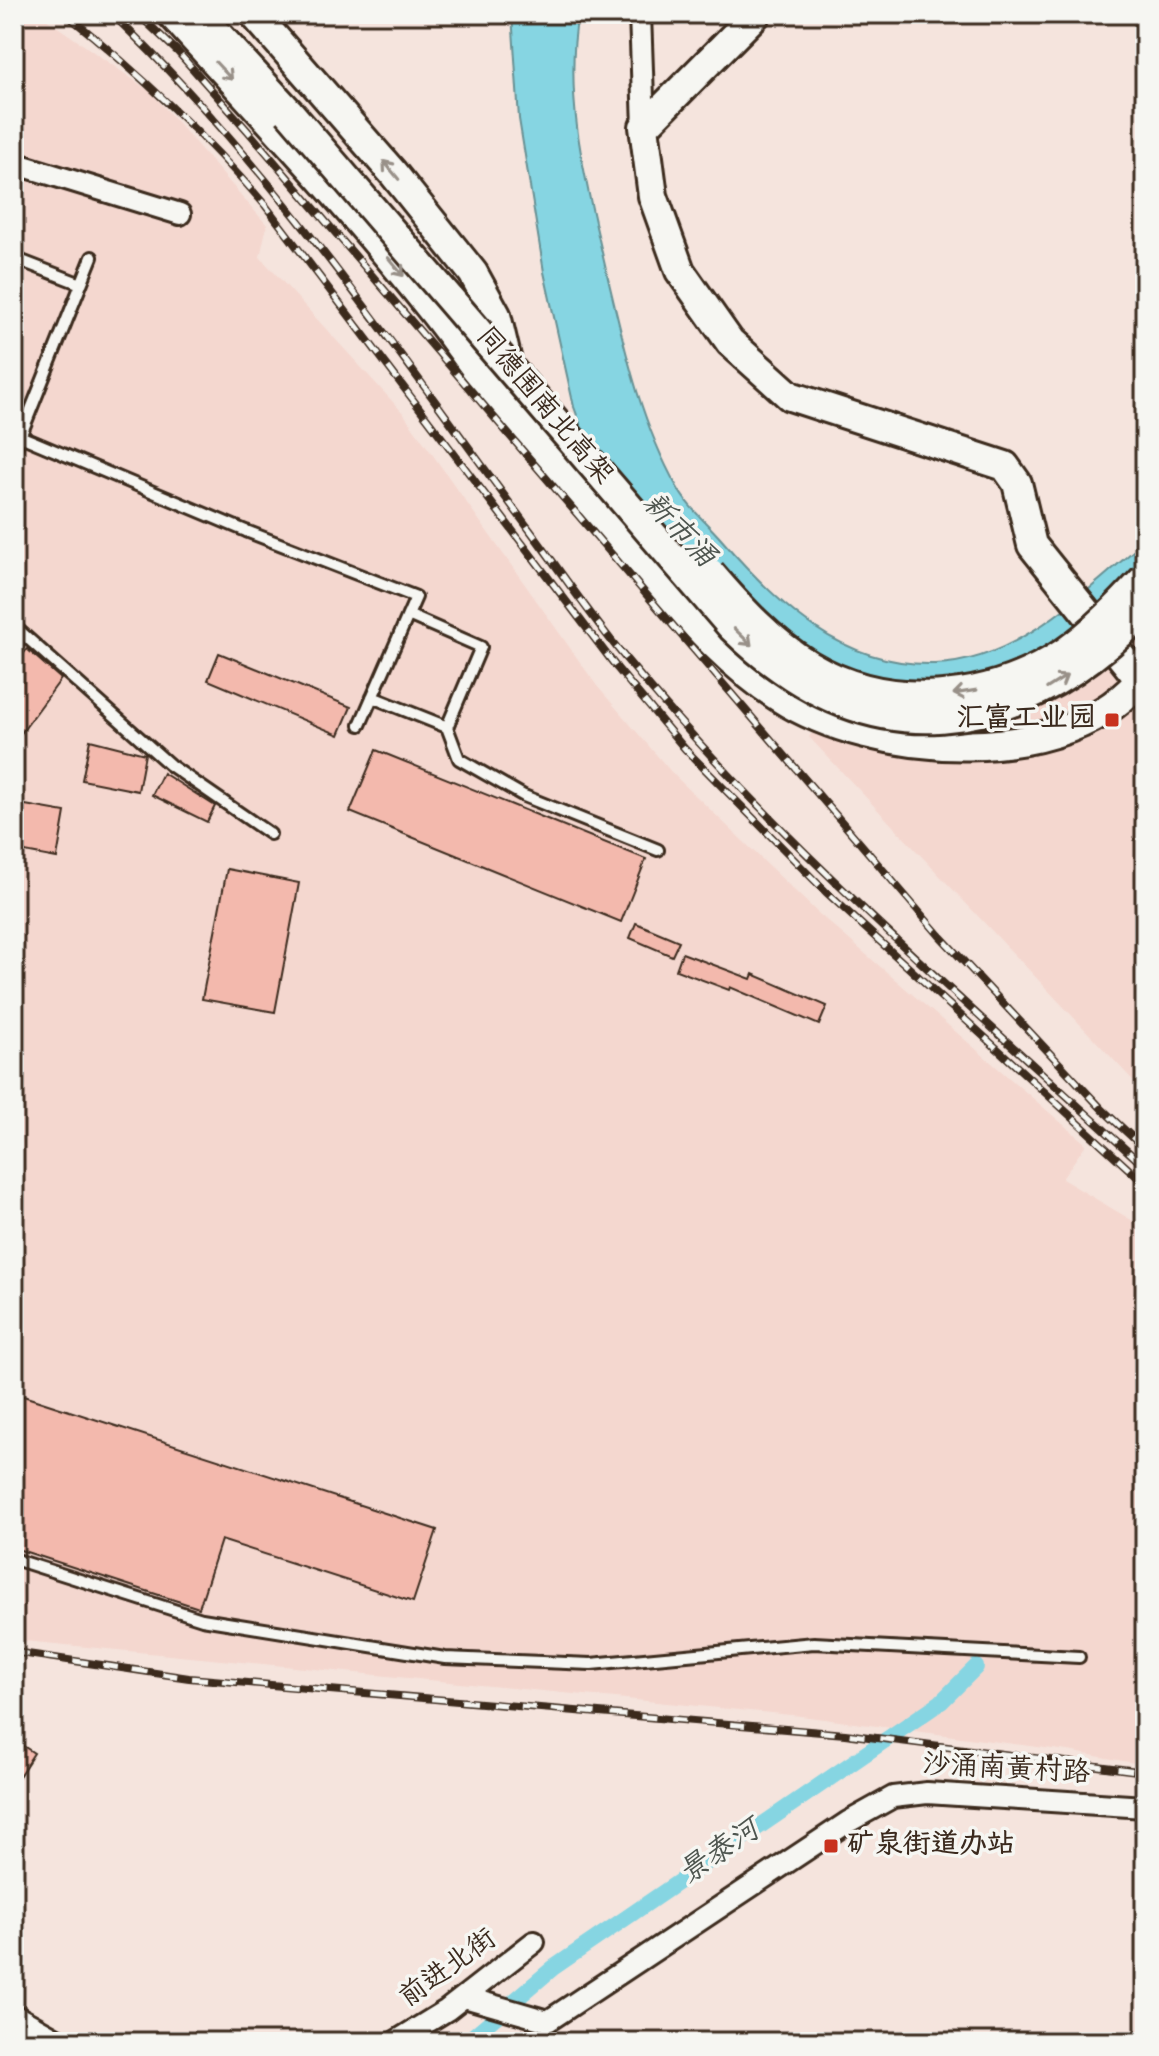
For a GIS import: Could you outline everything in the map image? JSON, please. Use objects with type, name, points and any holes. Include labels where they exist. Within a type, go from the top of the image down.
[{"type":"street","points":[[172,14],[429,306],[503,405],[716,645],[749,675],[801,710],[842,727],[898,739],[946,744],[1027,740],[1095,717],[1141,679],[1032,545],[1017,483],[1005,466],[790,396],[730,342],[680,271],[653,196],[644,127],[640,14]]},
{"type":"street","name":"同德围南北高架","points":[[199,14],[295,105],[725,590],[778,643],[820,671],[855,686],[893,694],[948,695],[980,690],[1029,672],[1065,652],[1145,578]]},
{"type":"street","name":"同德围南北高架","points":[[225,14],[295,105],[723,617],[754,649],[808,688],[849,706],[895,716],[941,717],[982,712],[1021,700],[1054,684],[1102,649],[1145,610]]},
{"type":"street","points":[[254,14],[393,173],[483,288],[502,336],[519,403],[566,476]]},
{"type":"street","points":[[644,127],[756,14]]},
{"type":"street","points":[[14,163],[180,214]]},
{"type":"street","points":[[429,306],[444,313],[468,315],[483,303],[483,288]]},
{"type":"street","name":"沙涌南黄村路","points":[[464,1997],[548,2021],[848,1822],[893,1797],[927,1793],[1145,1807]]},
{"type":"street","name":"前进北街","points":[[395,2042],[464,1997],[534,1942]]},
{"type":"street","points":[[14,2015],[62,2042]]},
{"type":"lane","points":[[14,452],[92,257]]},
{"type":"lane","points":[[14,258],[81,284]]},
{"type":"lane","points":[[20,436],[246,531],[416,597],[360,725]]},
{"type":"lane","points":[[408,615],[481,647],[447,727],[459,759],[524,796],[658,850]]},
{"type":"lane","points":[[14,626],[170,765],[270,834]]},
{"type":"lane","points":[[372,697],[447,727]]},
{"type":"lane","points":[[14,1559],[202,1619],[445,1658],[591,1664],[814,1643],[1079,1657]]},
{"type":"shaded area","points":[[14,14],[39,14],[151,92],[267,225],[260,257],[403,413],[597,686],[673,774],[818,913],[1086,1144],[1062,1179],[1145,1228],[1145,1765],[1068,1751],[801,1716],[14,1640]]},
{"type":"shaded area","name":"汇富工业园","points":[[1145,630],[1145,1093],[809,737],[832,708],[1077,683]]},
{"type":"water","name":"新市涌","points":[[512,14],[578,14],[573,79],[579,143],[626,354],[643,408],[652,435],[681,494],[765,586],[814,627],[841,643],[870,655],[901,662],[935,664],[965,660],[995,651],[1022,637],[1075,601],[1145,541],[1145,630],[1077,683],[1040,703],[878,719],[604,489],[574,407],[544,272],[519,119]]},
{"type":"building","points":[[27,649],[61,679],[14,743],[14,667]]},
{"type":"building","points":[[219,653],[351,707],[339,735],[208,680]]},
{"type":"building","points":[[90,740],[145,754],[138,791],[82,780]]},
{"type":"building","points":[[376,750],[646,859],[621,922],[350,812]]},
{"type":"building","points":[[163,773],[215,806],[207,822],[152,795]]},
{"type":"building","points":[[14,803],[65,812],[57,858],[14,850]]},
{"type":"building","points":[[227,869],[299,883],[275,1012],[202,999]]},
{"type":"building","points":[[636,923],[679,941],[672,956],[630,938]]},
{"type":"building","points":[[682,953],[751,979],[753,974],[827,1006],[819,1025],[730,987],[729,990],[676,970]]},
{"type":"building","points":[[14,1393],[437,1530],[413,1602],[221,1540],[199,1608],[14,1548]]},
{"type":"building","points":[[14,1740],[34,1753],[14,1784]]},
{"type":"waterway","name":"景泰河","points":[[466,2042],[553,1968],[941,1702],[976,1667]]},
{"type":"railway","points":[[66,14],[170,105],[265,205],[617,668],[685,749],[826,892],[1145,1184]]},
{"type":"railway","points":[[112,14],[227,134],[280,198],[382,329],[601,628],[685,728],[877,922],[1145,1167]]},
{"type":"railway","points":[[138,14],[178,52],[247,130],[939,935],[1103,1110],[1145,1149]]},
{"type":"railway","points":[[14,1652],[189,1678],[845,1734],[1145,1772]]},
{"type":"place","name":"汇富工业园","points":[[1112,720]]},
{"type":"place","name":"矿泉街道办站","points":[[831,1846]]}]
